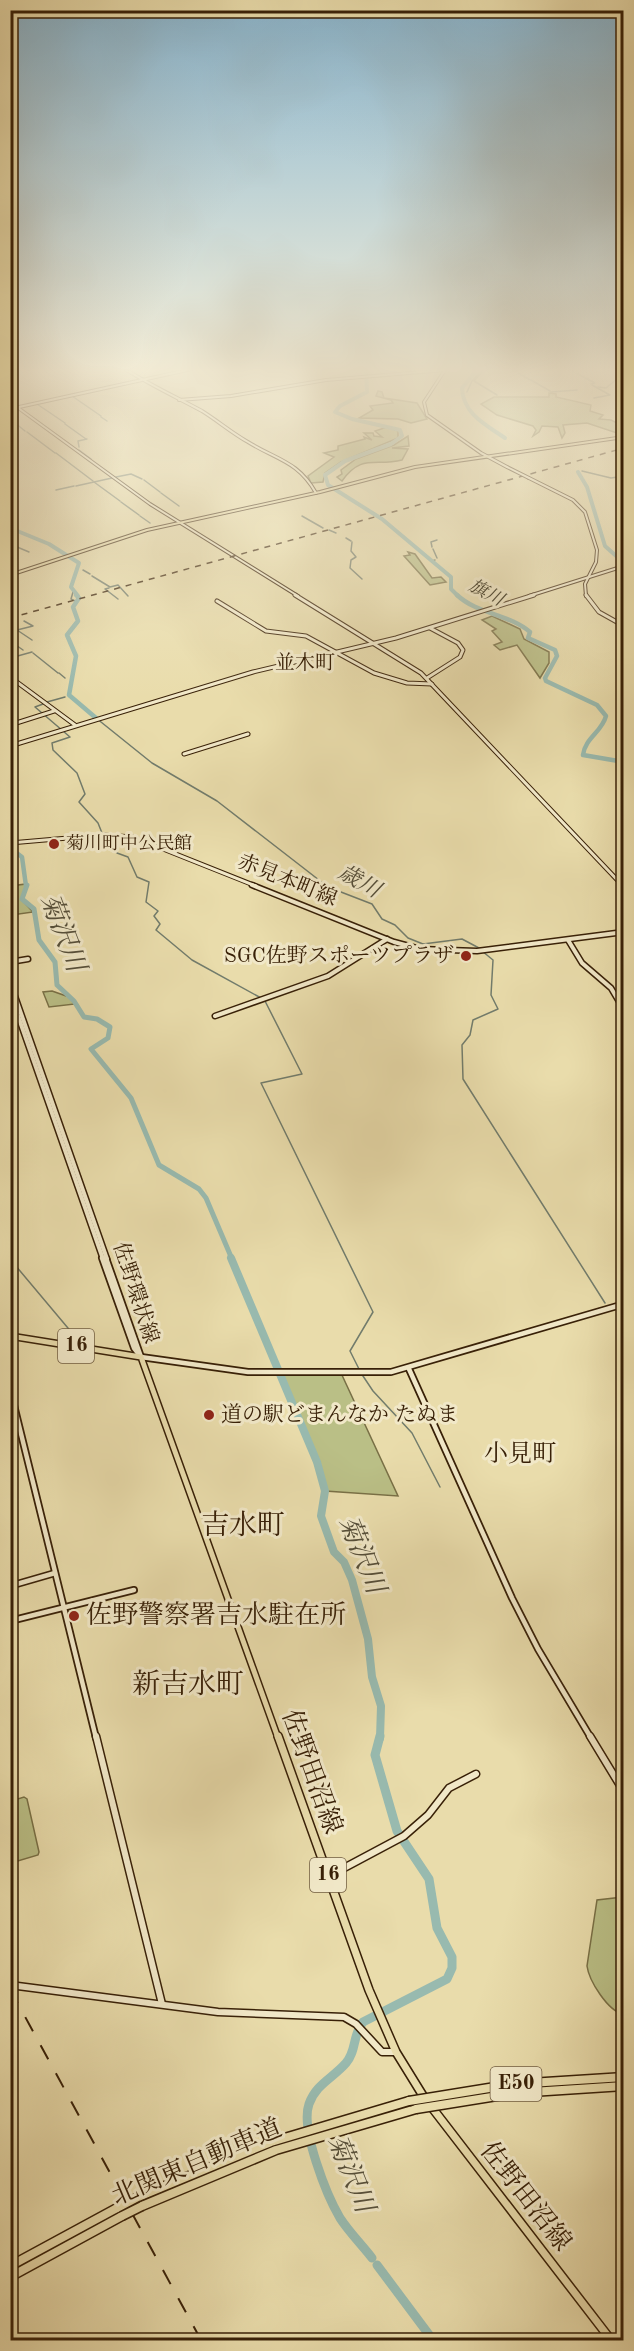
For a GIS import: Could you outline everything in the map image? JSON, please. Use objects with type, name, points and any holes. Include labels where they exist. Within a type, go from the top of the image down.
[{"type":"highway","name":"北関東自動車道","points":[[140,2202],[297,2142],[322,2129],[409,2101],[514,2084],[624,2077]]},
{"type":"highway","name":"北関東自動車道","points":[[10,2266],[211,2164],[294,2133],[416,2109],[526,2092],[624,2086]]},
{"type":"highway","name":"北関東自動車道","points":[[10,2277],[119,2212]]},
{"type":"main road","points":[[10,576],[180,522],[372,479]]},
{"type":"main road","name":"赤見本町線","points":[[568,940],[624,932]]},
{"type":"main road","name":"16","points":[[10,1336],[141,1357]]},
{"type":"main road","name":"佐野田沼線","points":[[141,1357],[369,1990],[396,2052],[437,2116],[611,2340]]},
{"type":"street","points":[[116,479],[146,501],[427,678],[624,887]]},
{"type":"street","points":[[309,479],[318,492]]},
{"type":"street","points":[[530,479],[572,500],[585,512],[597,545],[597,558],[585,584],[586,596],[594,608],[624,626]]},
{"type":"street","points":[[10,746],[253,672],[373,644],[623,566]]},
{"type":"street","points":[[592,570],[603,573]]},
{"type":"street","points":[[573,582],[585,584]]},
{"type":"street","points":[[217,601],[266,631],[306,636],[333,653],[374,673],[407,683],[433,684]]},
{"type":"street","points":[[427,678],[460,657],[463,650],[458,643],[430,627]]},
{"type":"street","points":[[10,677],[75,726]]},
{"type":"street","points":[[10,725],[54,711]]},
{"type":"street","points":[[184,754],[248,734]]},
{"type":"street","name":"赤見本町線","points":[[10,843],[103,835],[133,837],[387,939],[432,950],[479,949],[568,940]]},
{"type":"street","points":[[214,1016],[328,976],[387,939]]},
{"type":"street","points":[[568,940],[582,963],[611,988],[624,1010]]},
{"type":"street","points":[[10,962],[28,959]]},
{"type":"street","name":"佐野環状線","points":[[10,982],[141,1357]]},
{"type":"street","name":"佐野環状線","points":[[10,993],[134,1348],[141,1357]]},
{"type":"street","points":[[141,1357],[248,1372],[341,1373],[409,1369],[495,1340],[624,1304]]},
{"type":"street","points":[[409,1369],[538,1649],[624,1792]]},
{"type":"street","points":[[10,1389],[162,2004]]},
{"type":"street","points":[[10,1586],[55,1573]]},
{"type":"street","points":[[10,1621],[134,1590]]},
{"type":"street","points":[[328,1876],[404,1836],[428,1815],[449,1788],[476,1774]]},
{"type":"street","points":[[10,1986],[218,2012],[344,2017],[356,2024],[382,2052],[396,2052]]},
{"type":"green space","points":[[309,479],[324,479],[323,482],[311,483]]},
{"type":"green space","points":[[408,552],[415,554],[432,578],[441,577],[446,582],[430,585],[404,556],[410,555]]},
{"type":"green space","points":[[492,616],[520,629],[524,639],[549,652],[549,663],[540,678],[517,645],[500,650],[494,645],[502,642],[492,631],[496,629],[482,620]]},
{"type":"green space","points":[[26,884],[22,900],[33,912],[12,915],[11,886]]},
{"type":"green space","points":[[52,991],[69,997],[75,1004],[49,1007],[43,992]]},
{"type":"green space","points":[[281,1373],[341,1373],[398,1496],[325,1491]]},
{"type":"green space","points":[[24,1797],[27,1799],[39,1852],[38,1855],[11,1863],[11,1801]]},
{"type":"green space","points":[[624,1897],[623,2014],[611,2007],[600,1994],[591,1979],[587,1966],[597,1900]]},
{"type":"waterway","points":[[94,482],[109,479]]},
{"type":"waterway","name":"旗川","points":[[326,479],[328,485],[382,519],[451,577],[451,589],[457,595]]},
{"type":"waterway","points":[[582,479],[587,487],[605,546],[624,563]]},
{"type":"waterway","points":[[144,480],[160,492]]},
{"type":"waterway","points":[[76,486],[94,482]]},
{"type":"waterway","points":[[94,482],[120,501]]},
{"type":"waterway","points":[[56,490],[74,486]]},
{"type":"waterway","points":[[161,493],[179,506]]},
{"type":"waterway","points":[[121,502],[139,515]]},
{"type":"waterway","points":[[140,516],[150,523]]},
{"type":"waterway","points":[[302,516],[323,528]]},
{"type":"waterway","name":"歳川","points":[[10,528],[49,544],[79,563],[71,587],[78,596]]},
{"type":"waterway","points":[[329,530],[336,533]]},
{"type":"waterway","points":[[346,538],[351,541]]},
{"type":"waterway","points":[[432,547],[431,542],[437,540]]},
{"type":"waterway","points":[[352,542],[351,551],[356,557],[351,560],[350,568],[362,579]]},
{"type":"waterway","points":[[10,544],[29,552]]},
{"type":"waterway","points":[[433,549],[437,558]]},
{"type":"waterway","points":[[83,570],[90,574]]},
{"type":"waterway","points":[[92,576],[110,587],[118,585],[128,596]]},
{"type":"waterway","points":[[109,588],[105,589],[118,599]]},
{"type":"waterway","points":[[73,592],[71,599],[77,602]]},
{"type":"waterway","name":"歳川","points":[[76,595],[79,598],[73,607],[78,621],[67,635],[76,656],[69,695],[96,718]]},
{"type":"waterway","name":"旗川","points":[[457,595],[474,606],[522,626],[530,632],[528,638],[555,650],[557,656],[545,678],[546,681],[597,705],[606,716],[584,749],[583,755],[624,762]]},
{"type":"waterway","points":[[24,621],[33,626],[17,630],[32,640]]},
{"type":"waterway","points":[[10,641],[23,650]]},
{"type":"waterway","points":[[14,657],[32,652]]},
{"type":"waterway","points":[[33,653],[58,673]]},
{"type":"waterway","points":[[59,673],[65,678]]},
{"type":"waterway","points":[[47,702],[65,697]]},
{"type":"waterway","points":[[43,704],[35,707],[70,737],[52,743],[53,750],[77,773],[85,794],[79,802],[98,823],[102,833]]},
{"type":"waterway","name":"歳川","points":[[96,718],[152,763],[217,801],[328,887],[372,904],[382,919],[395,925],[408,938],[423,944],[462,939],[479,948]]},
{"type":"waterway","name":"菊沢川","points":[[10,760],[10,772]]},
{"type":"waterway","points":[[105,837],[113,843],[117,853],[128,857],[137,877],[149,882],[146,902],[158,911],[154,916],[160,924],[156,930],[192,960],[261,998]]},
{"type":"waterway","name":"菊沢川","points":[[10,848],[22,857],[26,886]]},
{"type":"waterway","name":"菊沢川","points":[[27,885],[22,899],[34,909],[39,940],[55,962],[57,985],[74,1001],[84,1017],[97,1019],[110,1027],[108,1038],[91,1049],[131,1098],[159,1165],[199,1189],[206,1198],[232,1259]]},
{"type":"waterway","name":"歳川","points":[[482,951],[493,960],[491,995],[498,1009],[473,1020],[470,1035],[462,1045],[463,1079],[605,1303]]},
{"type":"waterway","points":[[265,1001],[302,1074],[261,1083],[373,1312],[350,1351],[359,1369]]},
{"type":"waterway","points":[[10,1101],[17,1111],[10,1130]]},
{"type":"waterway","name":"菊沢川","points":[[231,1258],[317,1462],[325,1491],[321,1516],[334,1552],[344,1562],[352,1580],[368,1639],[372,1677],[381,1706],[380,1738]]},
{"type":"waterway","points":[[10,1259],[78,1340]]},
{"type":"waterway","points":[[361,1373],[373,1391],[412,1433],[440,1487]]},
{"type":"waterway","name":"菊沢川","points":[[372,2258],[344,2223],[328,2194],[311,2145],[307,2115],[309,2104],[320,2086],[346,2063],[363,2022],[447,1979],[452,1968],[452,1957],[437,1928],[429,1879],[397,1831],[375,1755],[380,1736]]},
{"type":"waterway","name":"菊沢川","points":[[377,2265],[433,2340]]},
{"type":"railway","points":[[10,618],[513,479]]},
{"type":"railway","points":[[10,1989],[201,2340]]},
{"type":"place","name":"菊川町中公民館","points":[[54,844]]},
{"type":"place","name":"SGC佐野スポーツプラザ","points":[[466,956]]},
{"type":"place","name":"道の駅どまんなか たぬま","points":[[209,1415]]},
{"type":"place","name":"佐野警察署吉水駐在所","points":[[74,1616]]},
{"type":"district","name":"並木町","points":[[305,664]]},
{"type":"district","name":"小見町","points":[[520,1455]]},
{"type":"district","name":"吉水町","points":[[243,1527]]},
{"type":"district","name":"新吉水町","points":[[188,1686]]}]
